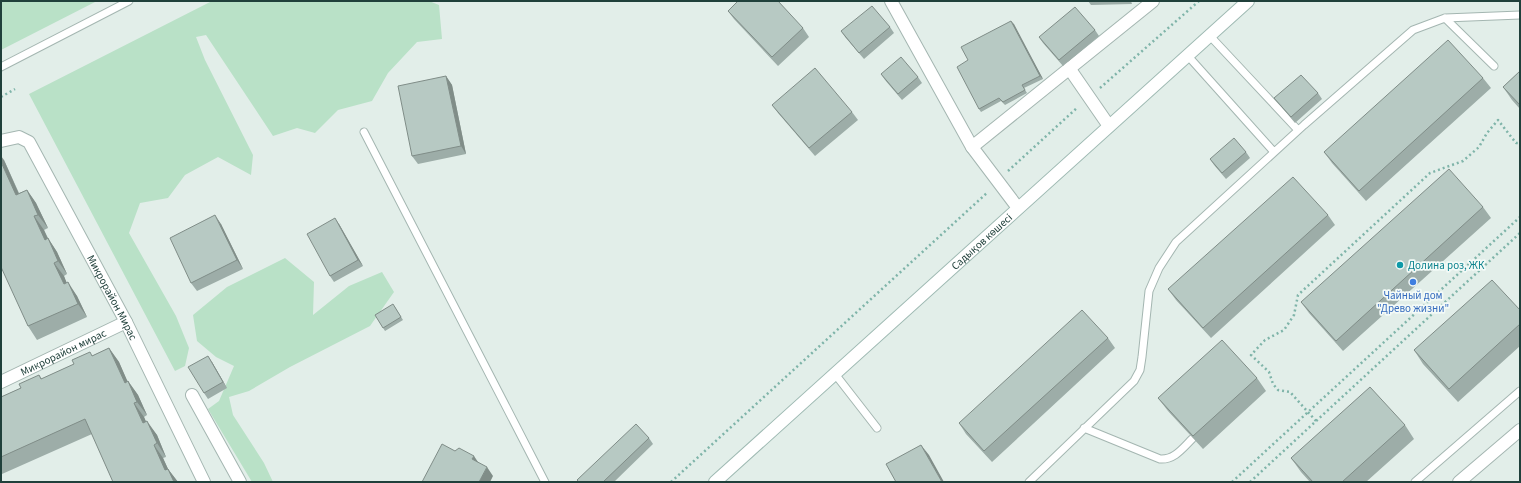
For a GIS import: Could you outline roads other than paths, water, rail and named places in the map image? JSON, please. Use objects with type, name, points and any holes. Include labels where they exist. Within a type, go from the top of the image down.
[{"type":"street","points":[[891,1],[972,147],[1018,208]]},
{"type":"street","points":[[972,147],[1153,1]]},
{"type":"street","name":"Садықов көшесі","points":[[715,482],[1248,1]]},
{"type":"street","points":[[1069,68],[1109,126]]},
{"type":"street","name":"Микрорайон Мирас","points":[[1,141],[19,137],[29,142],[126,322],[204,482]]},
{"type":"street","name":"Микрорайон мирас","points":[[1,382],[126,322]]},
{"type":"street","points":[[192,396],[240,482]]},
{"type":"street","points":[[1459,482],[1520,430]]},
{"type":"lane","points":[[1,67],[129,1]]},
{"type":"lane","points":[[1029,482],[1134,381],[1140,370],[1149,291],[1159,268],[1176,242],[1298,130],[1413,30],[1445,18],[1520,15]]},
{"type":"lane","points":[[1445,18],[1494,66]]},
{"type":"lane","points":[[1210,36],[1298,130]]},
{"type":"lane","points":[[1188,56],[1274,152]]},
{"type":"lane","points":[[364,132],[545,482]]},
{"type":"lane","points":[[835,374],[877,428]]},
{"type":"lane","points":[[1415,482],[1520,391]]},
{"type":"lane","points":[[1084,428],[1160,459],[1167,460],[1174,456],[1192,440]]},
{"type":"place","name":"Долина роз, ЖК","points":[[1400,265]]},
{"type":"place","name":"Чайный дом \"Древо жизни\"","points":[[1413,282]]}]
